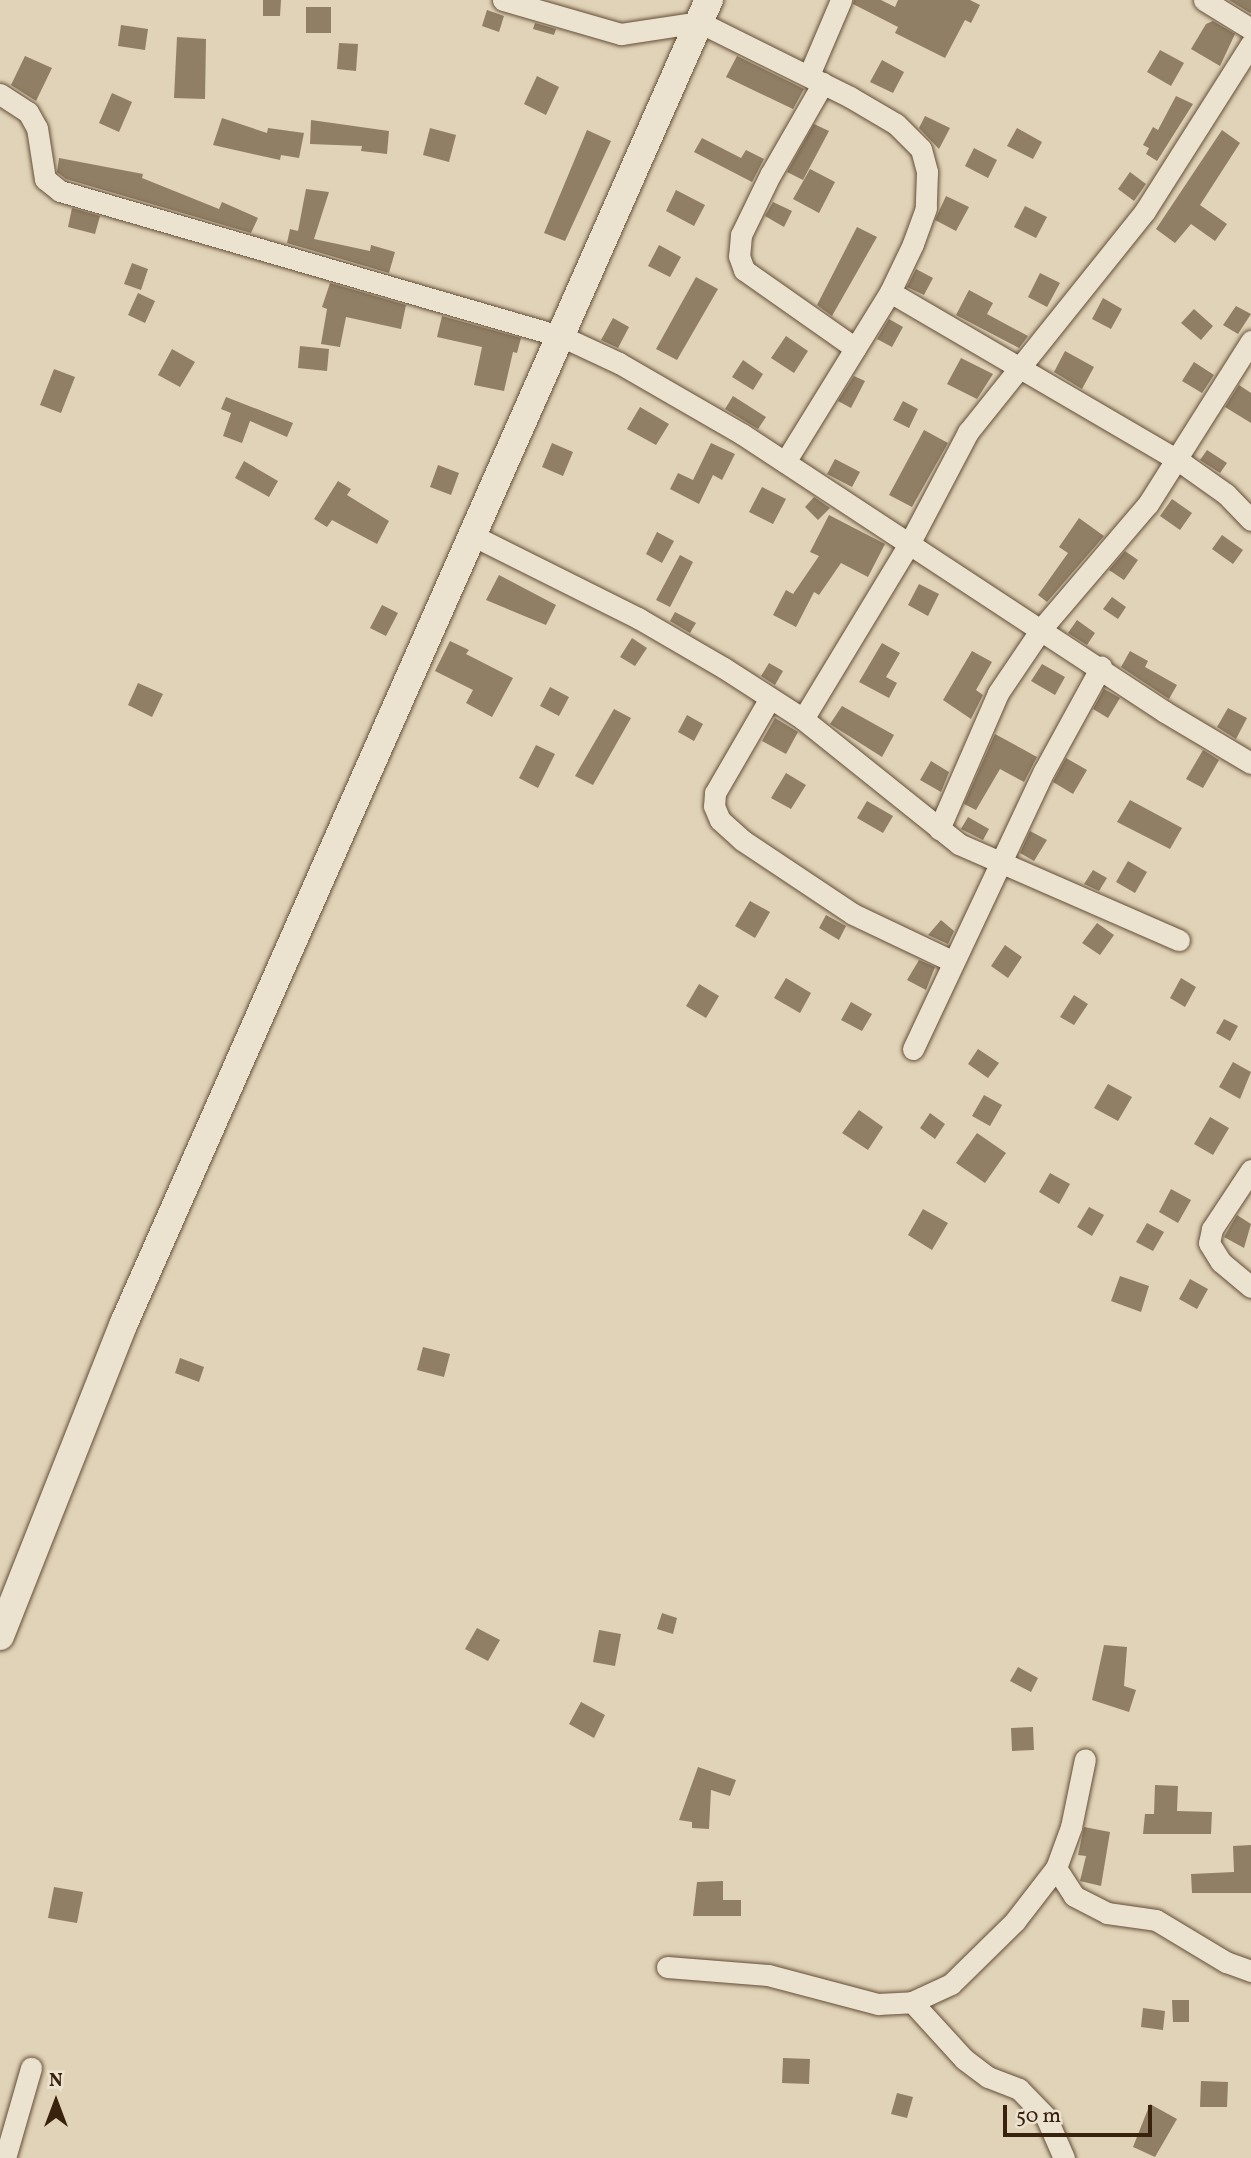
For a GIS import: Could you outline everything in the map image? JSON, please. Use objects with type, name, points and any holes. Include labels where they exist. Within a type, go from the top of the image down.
[{"type":"main road","points":[[0,1636],[124,1323],[472,535],[564,337],[704,11]]},
{"type":"street","points":[[503,0],[621,34],[704,11],[896,124],[921,149],[927,172],[926,208],[890,292],[785,463]]},
{"type":"street","points":[[841,0],[816,79],[747,223],[740,256],[744,270],[855,348]]},
{"type":"street","points":[[1204,0],[1251,29]]},
{"type":"street","points":[[803,719],[909,544],[968,432],[1016,366],[1145,211],[1251,44]]},
{"type":"street","points":[[0,94],[28,112],[37,128],[45,179],[60,191],[564,337],[666,387],[1251,763]]},
{"type":"street","points":[[890,292],[1178,460],[1226,494],[1251,520]]},
{"type":"street","points":[[939,829],[998,693],[1042,628],[1148,504],[1251,341]]},
{"type":"street","points":[[472,535],[638,618],[770,698],[803,719],[939,829],[1000,864],[1179,940]]},
{"type":"street","points":[[912,1049],[952,961],[1101,667]]},
{"type":"street","points":[[770,698],[715,793],[720,820],[742,840],[853,915],[952,961]]},
{"type":"street","points":[[1251,1170],[1212,1229],[1209,1243],[1221,1262],[1251,1287]]},
{"type":"street","points":[[667,1968],[768,1975],[878,2004],[912,2002],[951,1984],[1015,1921],[1056,1868],[1071,1828],[1085,1759]]},
{"type":"street","points":[[1056,1868],[1074,1896],[1107,1913],[1156,1920],[1226,1962],[1251,1971]]},
{"type":"street","points":[[912,2002],[964,2059],[1028,2098],[1046,2117],[1064,2158]]},
{"type":"street","points":[[5,2158],[31,2068]]},
{"type":"building","points":[[263,0],[281,0],[280,16],[263,16]]},
{"type":"building","points":[[854,0],[881,0],[895,7],[898,0],[970,0],[980,5],[971,23],[965,20],[945,58],[895,33],[898,27],[853,4]]},
{"type":"building","points":[[1229,0],[1251,0],[1251,12],[1250,13]]},
{"type":"building","points":[[306,7],[331,7],[331,33],[306,33]]},
{"type":"building","points":[[487,10],[504,16],[499,32],[482,26]]},
{"type":"building","points":[[1213,21],[1235,34],[1220,66],[1191,49],[1206,24]]},
{"type":"building","points":[[535,23],[556,29],[554,35],[533,29]]},
{"type":"building","points":[[121,25],[148,29],[145,50],[118,46]]},
{"type":"building","points":[[177,37],[206,39],[205,99],[174,98]]},
{"type":"building","points":[[339,43],[358,44],[356,71],[337,69]]},
{"type":"building","points":[[1160,50],[1184,63],[1171,86],[1147,72]]},
{"type":"building","points":[[25,56],[52,68],[36,101],[11,85]]},
{"type":"building","points":[[737,56],[804,89],[793,109],[726,77]]},
{"type":"building","points":[[882,60],[904,72],[893,93],[870,82]]},
{"type":"building","points":[[537,76],[559,87],[546,115],[524,104]]},
{"type":"building","points":[[112,93],[132,102],[119,132],[99,123]]},
{"type":"building","points":[[1176,96],[1193,104],[1157,161],[1146,154],[1149,148],[1143,145],[1153,127],[1158,130]]},
{"type":"building","points":[[925,116],[950,128],[939,149],[919,128]]},
{"type":"building","points":[[222,118],[267,133],[268,128],[304,133],[299,158],[281,155],[280,160],[213,145]]},
{"type":"building","points":[[311,120],[389,131],[387,154],[361,151],[362,146],[310,144]]},
{"type":"building","points":[[814,124],[829,131],[803,180],[787,172]]},
{"type":"building","points":[[430,128],[456,135],[449,162],[423,155]]},
{"type":"building","points":[[1017,128],[1042,142],[1033,159],[1007,146]]},
{"type":"building","points":[[587,130],[611,141],[565,241],[544,233]]},
{"type":"building","points":[[1222,130],[1240,143],[1200,205],[1227,224],[1215,241],[1191,224],[1175,243],[1156,229]]},
{"type":"building","points":[[702,138],[741,158],[746,150],[764,159],[752,182],[694,152]]},
{"type":"building","points":[[974,148],[997,160],[988,178],[965,166]]},
{"type":"building","points":[[59,158],[143,174],[142,178],[219,209],[222,202],[258,218],[251,233],[66,179],[57,172]]},
{"type":"building","points":[[810,169],[835,182],[819,213],[793,199]]},
{"type":"building","points":[[1130,172],[1146,184],[1134,201],[1118,189]]},
{"type":"building","points":[[306,189],[329,192],[314,239],[370,251],[371,245],[395,252],[389,273],[287,243],[290,229],[298,231]]},
{"type":"building","points":[[676,190],[705,205],[694,226],[666,211]]},
{"type":"building","points":[[946,196],[969,207],[956,231],[935,220]]},
{"type":"building","points":[[773,202],[792,211],[784,227],[765,216]]},
{"type":"building","points":[[1025,206],[1047,217],[1036,238],[1014,227]]},
{"type":"building","points":[[72,208],[100,216],[95,234],[68,227]]},
{"type":"building","points":[[857,227],[877,237],[832,316],[817,305]]},
{"type":"building","points":[[659,245],[681,257],[670,277],[648,266]]},
{"type":"building","points":[[132,263],[148,269],[141,290],[124,284]]},
{"type":"building","points":[[916,269],[933,278],[924,295],[907,287]]},
{"type":"building","points":[[1040,273],[1060,283],[1047,307],[1028,297]]},
{"type":"building","points":[[696,277],[718,289],[677,360],[656,349]]},
{"type":"building","points":[[330,283],[406,305],[401,329],[346,317],[340,347],[321,344],[327,309],[322,307]]},
{"type":"building","points":[[969,290],[993,303],[987,314],[1028,336],[1019,348],[956,315]]},
{"type":"building","points":[[138,293],[155,301],[145,323],[128,315]]},
{"type":"building","points":[[1103,298],[1122,309],[1111,329],[1092,319]]},
{"type":"building","points":[[1236,306],[1251,314],[1238,334],[1223,325]]},
{"type":"building","points":[[1194,309],[1213,326],[1201,340],[1181,323]]},
{"type":"building","points":[[442,316],[521,338],[517,353],[513,352],[504,391],[474,385],[482,347],[437,337]]},
{"type":"building","points":[[613,318],[629,327],[618,348],[601,340]]},
{"type":"building","points":[[889,319],[903,327],[892,347],[877,339]]},
{"type":"building","points":[[786,336],[808,351],[794,373],[771,358]]},
{"type":"building","points":[[300,346],[329,349],[327,371],[298,368]]},
{"type":"building","points":[[172,349],[195,362],[180,387],[158,375]]},
{"type":"building","points":[[1065,351],[1094,367],[1082,389],[1054,372]]},
{"type":"building","points":[[961,358],[993,374],[977,399],[947,384]]},
{"type":"building","points":[[743,360],[763,374],[753,390],[732,377]]},
{"type":"building","points":[[1194,362],[1214,375],[1202,393],[1182,381]]},
{"type":"building","points":[[54,369],[75,377],[61,413],[40,405]]},
{"type":"building","points":[[854,376],[865,381],[851,408],[838,401]]},
{"type":"building","points":[[1239,385],[1251,393],[1251,423],[1225,407]]},
{"type":"building","points":[[733,396],[766,417],[758,429],[725,409]]},
{"type":"building","points":[[226,397],[293,423],[287,437],[250,421],[242,443],[223,436],[231,413],[221,409]]},
{"type":"building","points":[[903,401],[918,409],[909,428],[893,420]]},
{"type":"building","points":[[640,407],[669,424],[656,445],[627,429]]},
{"type":"building","points":[[924,430],[948,443],[912,507],[889,495]]},
{"type":"building","points":[[552,443],[573,452],[563,476],[542,467]]},
{"type":"building","points":[[711,443],[735,454],[722,480],[713,475],[699,504],[670,489],[678,473],[693,480]]},
{"type":"building","points":[[1207,450],[1227,463],[1220,473],[1200,460]]},
{"type":"building","points":[[835,459],[860,472],[852,487],[827,474]]},
{"type":"building","points":[[244,461],[278,481],[269,497],[235,478]]},
{"type":"building","points":[[438,465],[459,473],[451,495],[430,487]]},
{"type":"building","points":[[338,481],[351,489],[347,495],[389,521],[377,544],[332,520],[327,527],[314,519]]},
{"type":"building","points":[[762,487],[786,499],[773,524],[749,512]]},
{"type":"building","points":[[814,497],[830,508],[818,520],[805,507]]},
{"type":"building","points":[[1172,499],[1192,513],[1180,530],[1160,516]]},
{"type":"building","points":[[829,515],[885,544],[868,577],[841,563],[819,595],[814,592],[796,627],[773,615],[786,590],[793,594],[819,556],[810,552]]},
{"type":"building","points":[[1079,518],[1104,536],[1047,602],[1038,595],[1068,553],[1059,547]]},
{"type":"building","points":[[657,532],[674,541],[662,563],[646,554]]},
{"type":"building","points":[[1222,535],[1243,550],[1233,564],[1212,549]]},
{"type":"building","points":[[1125,551],[1138,560],[1124,580],[1109,570]]},
{"type":"building","points":[[680,555],[693,562],[670,607],[656,600]]},
{"type":"building","points":[[499,575],[556,605],[546,625],[486,600]]},
{"type":"building","points":[[919,584],[939,594],[928,616],[908,605]]},
{"type":"building","points":[[1112,597],[1126,607],[1118,619],[1103,609]]},
{"type":"building","points":[[382,605],[398,613],[386,636],[370,628]]},
{"type":"building","points":[[675,612],[696,623],[690,633],[670,621]]},
{"type":"building","points":[[1077,620],[1095,633],[1087,645],[1068,633]]},
{"type":"building","points":[[632,638],[647,648],[635,666],[620,657]]},
{"type":"building","points":[[450,641],[469,650],[466,654],[513,678],[492,717],[466,703],[473,690],[435,671]]},
{"type":"building","points":[[882,643],[900,653],[886,677],[897,683],[889,698],[859,682]]},
{"type":"building","points":[[972,651],[992,662],[976,690],[983,695],[971,719],[943,700]]},
{"type":"building","points":[[1130,651],[1148,661],[1145,667],[1177,685],[1169,699],[1121,667]]},
{"type":"building","points":[[769,663],[783,671],[775,685],[761,676]]},
{"type":"building","points":[[1042,664],[1065,677],[1055,695],[1031,681]]},
{"type":"building","points":[[138,683],[163,694],[152,717],[128,705]]},
{"type":"building","points":[[550,687],[569,697],[559,716],[540,706]]},
{"type":"building","points":[[1104,689],[1120,698],[1108,718],[1093,709]]},
{"type":"building","points":[[842,706],[894,735],[882,757],[830,724]]},
{"type":"building","points":[[1228,708],[1247,718],[1236,739],[1217,727]]},
{"type":"building","points":[[614,709],[631,718],[593,785],[575,776]]},
{"type":"building","points":[[687,715],[703,724],[694,741],[678,732]]},
{"type":"building","points":[[775,718],[798,732],[786,754],[762,741]]},
{"type":"building","points":[[995,734],[1037,757],[1024,782],[1000,769],[976,810],[964,804]]},
{"type":"building","points":[[536,745],[555,754],[538,788],[519,778]]},
{"type":"building","points":[[1203,750],[1219,760],[1203,788],[1186,779]]},
{"type":"building","points":[[1066,758],[1087,770],[1073,794],[1053,782]]},
{"type":"building","points":[[931,761],[949,772],[941,792],[920,780]]},
{"type":"building","points":[[786,773],[806,785],[791,809],[771,798]]},
{"type":"building","points":[[1130,800],[1182,828],[1170,849],[1117,822]]},
{"type":"building","points":[[867,801],[893,816],[883,833],[857,818]]},
{"type":"building","points":[[968,817],[989,829],[983,840],[961,829]]},
{"type":"building","points":[[1030,831],[1047,840],[1034,861],[1020,853]]},
{"type":"building","points":[[1128,861],[1147,872],[1135,893],[1116,882]]},
{"type":"building","points":[[1093,870],[1107,878],[1099,891],[1084,884]]},
{"type":"building","points":[[750,901],[770,912],[755,938],[735,926]]},
{"type":"building","points":[[826,915],[846,926],[839,940],[819,928]]},
{"type":"building","points":[[941,920],[954,931],[948,944],[928,935]]},
{"type":"building","points":[[1097,923],[1114,935],[1100,955],[1082,943]]},
{"type":"building","points":[[1005,945],[1022,957],[1008,978],[991,966]]},
{"type":"building","points":[[919,960],[935,967],[926,990],[907,980]]},
{"type":"building","points":[[786,978],[811,993],[800,1013],[774,998]]},
{"type":"building","points":[[1181,978],[1196,987],[1185,1007],[1170,998]]},
{"type":"building","points":[[699,984],[719,996],[706,1018],[686,1006]]},
{"type":"building","points":[[1074,995],[1088,1004],[1074,1025],[1060,1017]]},
{"type":"building","points":[[851,1002],[872,1014],[862,1031],[841,1020]]},
{"type":"building","points":[[1224,1019],[1238,1026],[1230,1041],[1216,1033]]},
{"type":"building","points":[[978,1049],[999,1063],[988,1078],[968,1064]]},
{"type":"building","points":[[1233,1062],[1251,1072],[1240,1099],[1219,1087]]},
{"type":"building","points":[[1108,1084],[1132,1097],[1118,1121],[1094,1108]]},
{"type":"building","points":[[984,1095],[1002,1105],[990,1126],[972,1116]]},
{"type":"building","points":[[859,1110],[883,1127],[868,1150],[842,1133]]},
{"type":"building","points":[[930,1113],[945,1124],[935,1139],[920,1128]]},
{"type":"building","points":[[1210,1117],[1229,1128],[1213,1155],[1194,1144]]},
{"type":"building","points":[[977,1133],[1006,1153],[985,1183],[956,1163]]},
{"type":"building","points":[[1050,1173],[1070,1184],[1059,1204],[1039,1192]]},
{"type":"building","points":[[1171,1189],[1191,1200],[1178,1223],[1159,1212]]},
{"type":"building","points":[[1089,1207],[1104,1215],[1092,1236],[1077,1227]]},
{"type":"building","points":[[923,1209],[948,1223],[932,1250],[908,1235]]},
{"type":"building","points":[[1237,1215],[1251,1224],[1244,1248],[1224,1237]]},
{"type":"building","points":[[1147,1223],[1164,1232],[1153,1251],[1136,1242]]},
{"type":"building","points":[[1120,1276],[1149,1286],[1141,1312],[1111,1301]]},
{"type":"building","points":[[1190,1279],[1208,1289],[1197,1309],[1179,1299]]},
{"type":"building","points":[[423,1347],[450,1354],[444,1377],[417,1370]]},
{"type":"building","points":[[180,1358],[204,1367],[199,1382],[175,1373]]},
{"type":"building","points":[[662,1613],[677,1618],[673,1634],[657,1629]]},
{"type":"building","points":[[477,1628],[500,1640],[488,1661],[465,1649]]},
{"type":"building","points":[[599,1630],[621,1634],[615,1666],[593,1662]]},
{"type":"building","points":[[1104,1645],[1127,1647],[1124,1686],[1136,1690],[1129,1712],[1092,1700]]},
{"type":"building","points":[[1018,1667],[1038,1678],[1031,1692],[1010,1681]]},
{"type":"building","points":[[581,1702],[605,1715],[594,1738],[569,1724]]},
{"type":"building","points":[[1033,1727],[1034,1750],[1012,1751],[1011,1728]]},
{"type":"building","points":[[698,1767],[736,1780],[730,1796],[711,1790],[709,1829],[692,1828],[692,1822],[679,1820]]},
{"type":"building","points":[[1155,1785],[1178,1786],[1177,1811],[1212,1812],[1211,1834],[1143,1834],[1145,1814],[1154,1814]]},
{"type":"building","points":[[1084,1827],[1110,1832],[1101,1886],[1080,1881],[1086,1856],[1078,1855]]},
{"type":"building","points":[[1251,1845],[1251,1893],[1192,1893],[1191,1874],[1234,1872],[1233,1846]]},
{"type":"building","points":[[723,1881],[723,1900],[741,1900],[741,1916],[693,1916],[697,1882]]},
{"type":"building","points":[[54,1887],[83,1892],[77,1923],[48,1918]]},
{"type":"building","points":[[1172,2000],[1189,2000],[1189,2022],[1173,2022]]},
{"type":"building","points":[[1143,2008],[1165,2011],[1163,2030],[1141,2027]]},
{"type":"building","points":[[783,2058],[810,2059],[809,2084],[782,2083]]},
{"type":"building","points":[[1201,2081],[1228,2082],[1227,2107],[1200,2107]]},
{"type":"building","points":[[897,2093],[913,2097],[907,2118],[891,2114]]},
{"type":"building","points":[[1150,2104],[1177,2119],[1155,2157],[1133,2147]]}]
